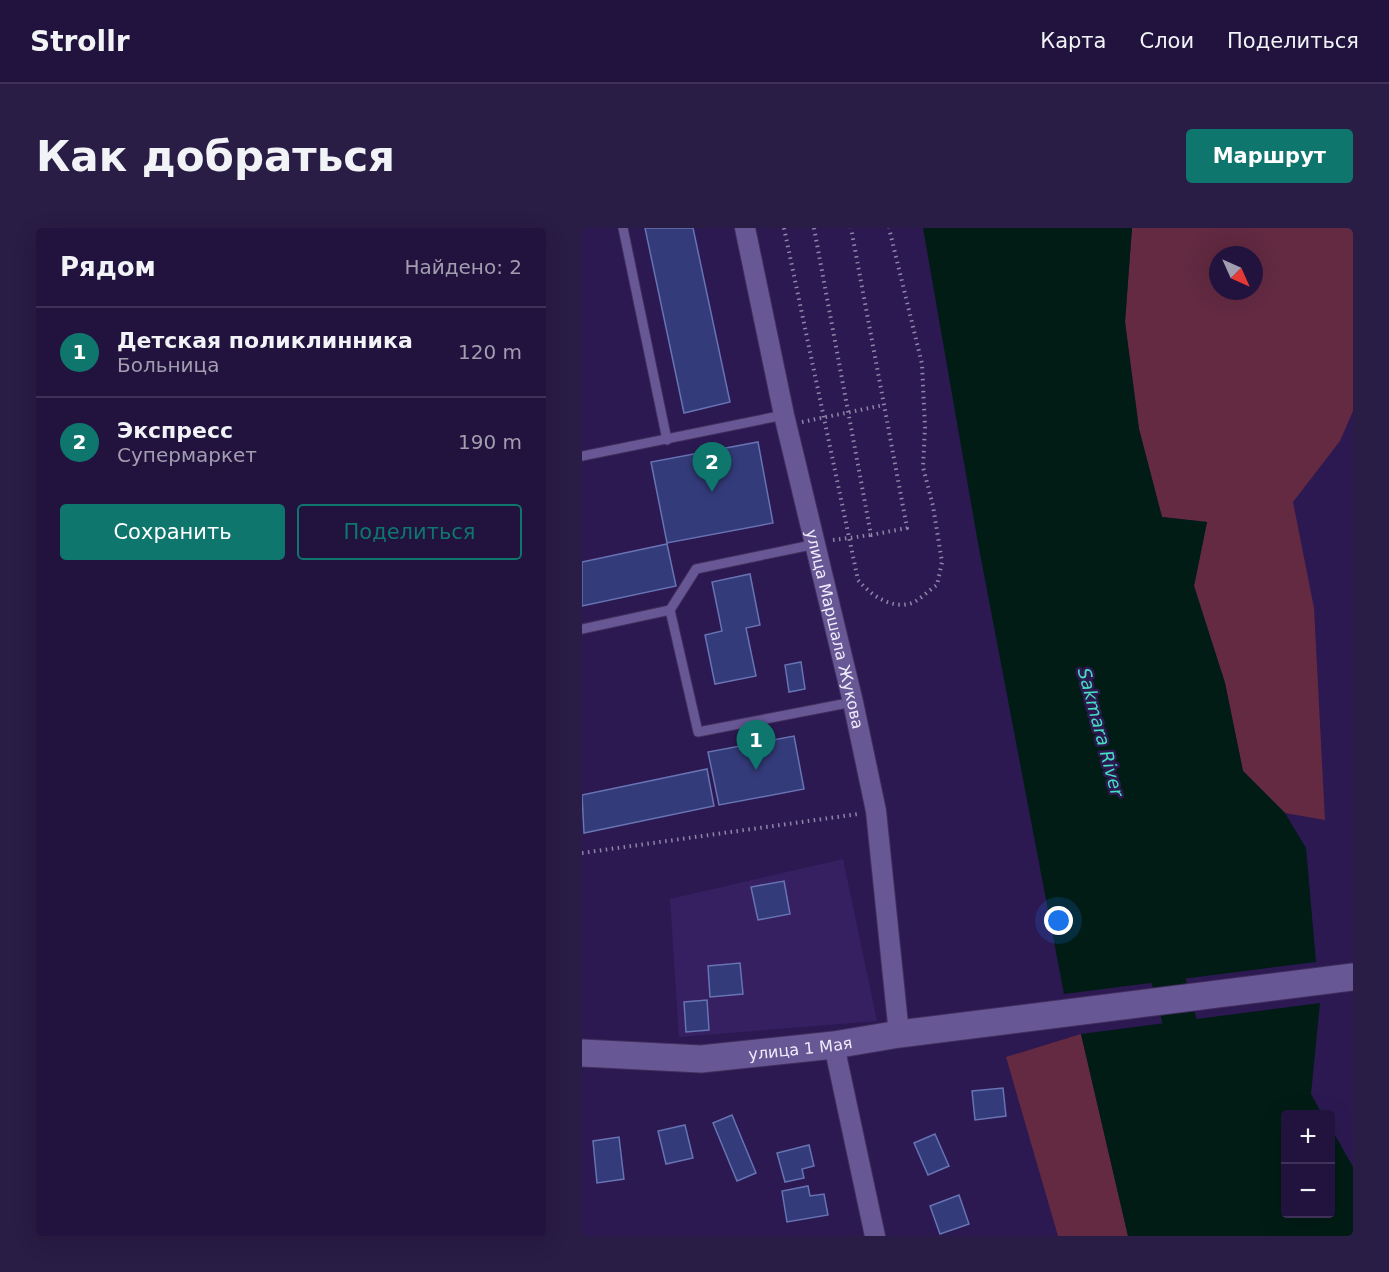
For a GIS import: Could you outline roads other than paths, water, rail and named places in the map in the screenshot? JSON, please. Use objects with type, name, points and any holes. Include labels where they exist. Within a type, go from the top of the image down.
[{"type":"main road","name":"улица 1 Мая","points":[[582,1053],[701,1059],[834,1045],[898,1034],[1353,977]]},
{"type":"street","name":"улица Маршала Жукова","points":[[745,228],[785,420],[853,702],[876,811],[898,1034]]},
{"type":"street","points":[[834,1045],[875,1236]]},
{"type":"lane","points":[[623,228],[667,440]]},
{"type":"lane","points":[[582,456],[785,420]]},
{"type":"lane","points":[[816,544],[696,569],[670,610],[698,732],[853,702]]},
{"type":"lane","points":[[582,629],[670,610]]},
{"type":"water","points":[[923,228],[1132,228],[1125,322],[1139,429],[1162,517],[1207,522],[1194,586],[1225,683],[1243,771],[1285,813],[1306,848],[1316,962],[1064,994],[978,543]]},
{"type":"water","points":[[1320,1003],[1311,1094],[1320,1110],[1281,1110],[1281,1218],[1335,1218],[1335,1135],[1353,1167],[1353,1236],[1128,1236],[1081,1034]]},
{"type":"waterway","name":"Sakmara River","points":[[1156,935],[1192,1066]]},
{"type":"place","name":"Экспресс","points":[[712,492]]},
{"type":"place","name":"Детская поликлинника","points":[[756,770]]}]
